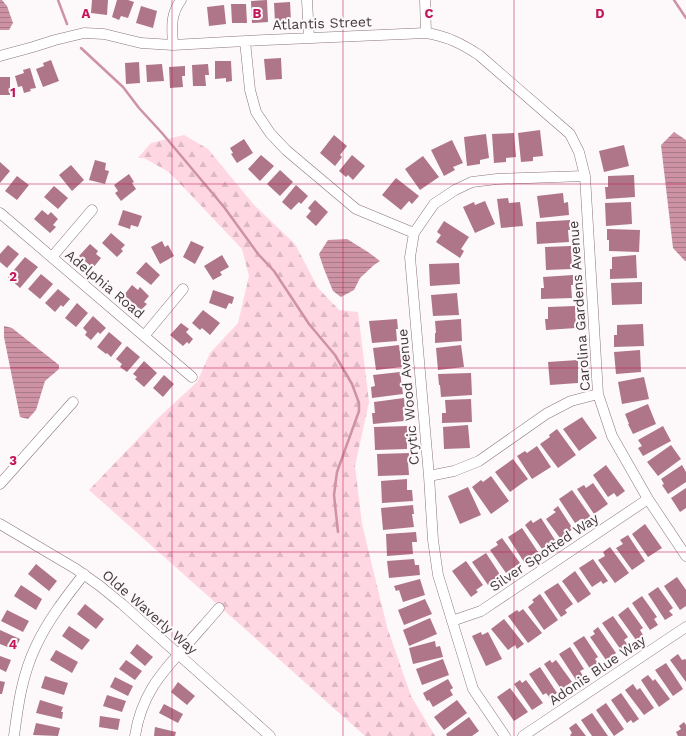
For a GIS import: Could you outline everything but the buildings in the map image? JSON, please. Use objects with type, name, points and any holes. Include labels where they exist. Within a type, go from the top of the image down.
[{"type":"street","points":[[173,45],[172,17],[175,7],[181,0]]},
{"type":"street","points":[[307,0],[309,38]]},
{"type":"street","points":[[425,0],[426,33]]},
{"type":"street","name":"Atlantis Street","points":[[0,56],[84,33],[104,34],[141,44],[173,45],[426,33],[437,35],[463,45],[479,55],[570,134],[579,152],[585,176]]},
{"type":"street","points":[[245,41],[250,90],[256,112],[270,133],[286,150],[356,209],[414,233]]},
{"type":"street","name":"Crytic Wood Avenue","points":[[505,736],[473,689],[438,575],[433,540],[410,257],[414,233],[434,204],[455,190],[472,182],[497,179],[585,176]]},
{"type":"street","name":"Carolina Gardens Avenue","points":[[585,176],[598,394],[612,436],[648,499],[686,556]]},
{"type":"street","points":[[52,257],[92,210]]},
{"type":"street","name":"Adelphia Road","points":[[0,213],[192,377]]},
{"type":"street","points":[[144,336],[183,289]]},
{"type":"street","points":[[429,476],[454,471],[479,461],[546,414],[571,401],[598,394]]},
{"type":"street","points":[[0,484],[73,402]]},
{"type":"street","name":"Silver Spotted Way","points":[[452,621],[481,611],[648,499]]},
{"type":"street","name":"Olde Waverly Way","points":[[0,524],[84,574],[122,604],[270,736]]},
{"type":"street","points":[[14,736],[22,686],[36,645],[51,618],[84,574]]},
{"type":"street","points":[[135,736],[140,714],[150,692],[162,673],[220,608]]},
{"type":"street","name":"Adonis Blue Way","points":[[523,736],[686,627]]},
{"type":"green space","points":[[184,135],[208,149],[254,205],[295,244],[318,288],[339,310],[358,312],[369,402],[355,466],[362,524],[387,627],[411,696],[435,736],[365,736],[89,490],[157,419],[197,382],[210,353],[238,323],[249,276],[242,249],[169,172],[144,158],[138,158],[151,143]]},
{"type":"shaded area","points":[[0,0],[2,0],[7,6],[13,23],[9,30],[0,30]]},
{"type":"shaded area","points":[[674,132],[686,140],[686,261],[673,248],[661,145]]},
{"type":"shaded area","points":[[347,239],[380,261],[360,278],[354,290],[341,297],[333,291],[319,254],[328,240]]},
{"type":"shaded area","points":[[4,326],[12,328],[59,365],[59,369],[45,381],[36,410],[28,419],[20,417],[4,337]]},
{"type":"waterway","points":[[58,0],[67,24]]},
{"type":"waterway","points":[[674,0],[686,18]]},
{"type":"waterway","points":[[81,48],[123,87],[139,108],[224,207],[258,254],[274,271],[309,324],[335,355],[352,384],[359,403],[359,411],[337,472],[334,495],[338,532]]}]
